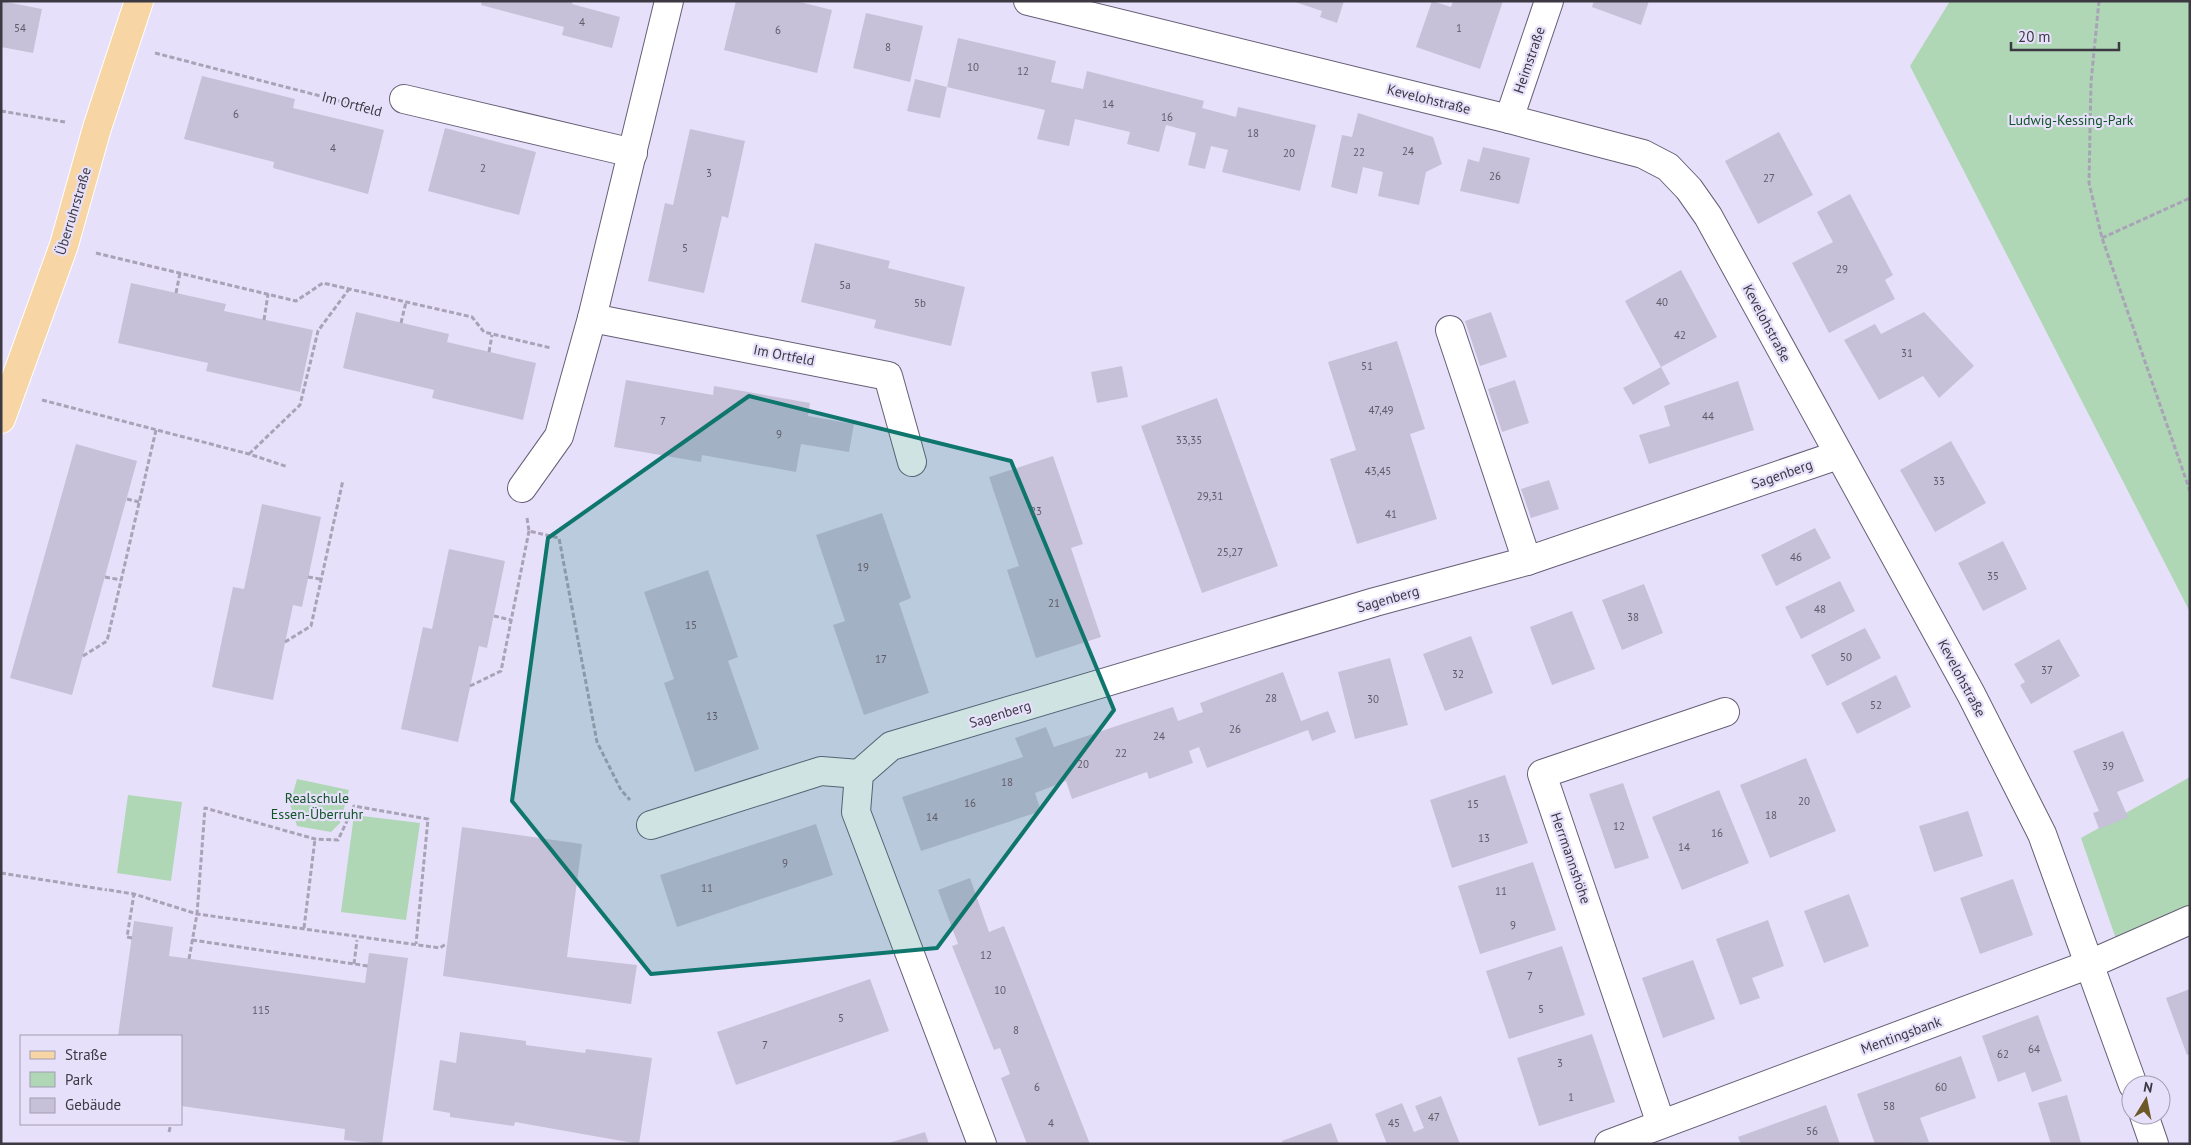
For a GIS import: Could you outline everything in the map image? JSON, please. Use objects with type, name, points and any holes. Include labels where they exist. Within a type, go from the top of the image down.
[{"type":"main road","name":"Überruhrstraße","points":[[1,419],[64,245],[97,128],[123,44],[139,1]]},
{"type":"street","points":[[522,488],[559,436],[592,318],[669,1]]},
{"type":"street","name":"Kevelohstraße","points":[[1028,1],[1510,119],[1643,154],[1668,167],[1689,188],[1708,216],[1971,694],[2042,834],[2129,1075]]},
{"type":"street","name":"Heimstraße","points":[[1510,119],[1550,1]]},
{"type":"street","name":"Im Ortfeld","points":[[404,99],[633,154]]},
{"type":"street","name":"Im Ortfeld","points":[[592,318],[888,376],[912,462]]},
{"type":"street","points":[[1450,330],[1527,561]]},
{"type":"street","name":"Sagenberg","points":[[858,774],[892,746],[1375,602],[1527,561],[1838,455]]},
{"type":"street","name":"Herrmannshöhe","points":[[1661,1124],[1542,774],[1725,712]]},
{"type":"street","points":[[651,825],[822,771],[858,774],[856,812],[982,1144]]},
{"type":"street","name":"Mentingsbank","points":[[1610,1144],[2090,964],[2190,920]]},
{"type":"street","points":[[2147,1125],[2154,1144]]},
{"type":"path","points":[[2099,1],[2091,82],[2088,155],[2089,182],[2102,238],[2190,491]]},
{"type":"path","name":"Im Ortfeld","points":[[123,44],[390,114],[404,99]]},
{"type":"path","points":[[1,111],[97,128]]},
{"type":"path","points":[[2102,238],[2190,198]]},
{"type":"path","points":[[64,245],[296,300],[323,283],[472,317],[484,332],[582,355]]},
{"type":"path","points":[[176,293],[180,273]]},
{"type":"path","points":[[249,454],[300,404],[318,331],[349,289]]},
{"type":"path","points":[[264,320],[268,294]]},
{"type":"path","points":[[401,323],[406,302]]},
{"type":"path","points":[[489,352],[492,334]]},
{"type":"path","points":[[10,392],[249,454],[288,467]]},
{"type":"path","points":[[83,656],[107,640],[156,430]]},
{"type":"path","points":[[285,642],[311,626],[343,480]]},
{"type":"path","points":[[470,686],[501,671],[529,531],[522,488]]},
{"type":"path","points":[[127,499],[139,502]]},
{"type":"path","points":[[529,531],[559,538],[597,742],[621,790],[651,825]]},
{"type":"path","points":[[105,576],[121,580]]},
{"type":"path","points":[[308,577],[320,579]]},
{"type":"path","points":[[494,616],[511,620]]},
{"type":"path","points":[[189,959],[197,914],[205,808],[315,839],[338,840],[354,806],[428,819],[416,944]]},
{"type":"path","points":[[304,928],[315,839]]},
{"type":"path","points":[[1,873],[134,894],[197,914],[440,948],[446,944]]},
{"type":"path","points":[[132,938],[127,937],[134,894]]},
{"type":"path","points":[[192,940],[368,966]]},
{"type":"path","points":[[354,964],[357,940]]},
{"type":"path","points":[[169,1132],[171,1125]]},
{"type":"highlighted area","points":[[749,396],[1011,461],[1114,710],[937,948],[651,974],[512,801],[548,538]]},
{"type":"green space","name":"Ludwig-Kessing-Park","points":[[1950,1],[2190,1],[2190,612],[1910,66]]},
{"type":"green space","points":[[2190,777],[2190,932],[2124,962],[2081,838]]},
{"type":"green space","name":"Realschule Essen-Überruhr","points":[[297,779],[349,790],[340,823],[331,832],[297,826],[290,804]]},
{"type":"green space","points":[[128,795],[182,802],[171,881],[117,873]]},
{"type":"green space","points":[[354,815],[420,823],[406,920],[341,912]]},
{"type":"building","points":[[1,1],[42,9],[33,53],[1,47]]},
{"type":"building","points":[[482,1],[573,1],[572,4],[620,17],[612,48],[562,35],[564,27],[481,5]]},
{"type":"building","points":[[736,1],[796,1],[832,10],[817,73],[724,50]]},
{"type":"building","points":[[1292,1],[1344,1],[1337,23],[1320,17],[1322,11]]},
{"type":"building","points":[[1432,1],[1451,7],[1453,1],[1503,1],[1480,69],[1416,47]]},
{"type":"building","points":[[1594,1],[1649,1],[1641,25],[1592,7]]},
{"type":"building","points":[[866,13],[923,26],[910,82],[853,68]]},
{"type":"building","points":[[958,38],[1056,61],[1051,82],[1083,89],[1087,71],[1204,101],[1202,108],[1236,117],[1238,107],[1316,125],[1300,191],[1222,172],[1228,150],[1211,146],[1205,169],[1188,165],[1196,133],[1166,125],[1159,152],[1127,144],[1130,132],[1075,119],[1069,146],[1037,139],[1045,110],[947,87]]},
{"type":"building","points":[[202,76],[295,99],[293,108],[384,130],[368,194],[273,168],[274,162],[184,139]]},
{"type":"building","points":[[915,79],[947,87],[940,118],[907,111]]},
{"type":"building","points":[[1358,113],[1433,137],[1442,164],[1426,172],[1419,205],[1378,196],[1383,172],[1363,167],[1357,194],[1331,187],[1342,135],[1352,137]]},
{"type":"building","points":[[445,128],[536,152],[519,215],[428,191]]},
{"type":"building","points":[[690,129],[745,141],[728,218],[722,216],[704,293],[648,281],[665,203],[673,205]]},
{"type":"building","points":[[1779,132],[1813,195],[1758,224],[1725,161]]},
{"type":"building","points":[[1483,147],[1530,158],[1519,204],[1460,191],[1468,159],[1479,162]]},
{"type":"building","points":[[1850,194],[1893,275],[1885,280],[1895,299],[1829,333],[1792,263],[1833,242],[1817,212]]},
{"type":"building","points":[[815,243],[890,261],[888,268],[965,287],[951,346],[874,328],[876,320],[801,302]]},
{"type":"building","points":[[1681,270],[1717,337],[1661,367],[1625,301]]},
{"type":"building","points":[[131,283],[226,304],[224,311],[313,330],[300,392],[206,371],[208,363],[118,343]]},
{"type":"building","points":[[356,312],[449,334],[447,342],[536,363],[523,420],[432,398],[434,390],[343,368]]},
{"type":"building","points":[[1491,312],[1507,357],[1480,366],[1465,321]]},
{"type":"building","points":[[1924,312],[1974,366],[1939,398],[1923,376],[1879,400],[1844,340],[1875,324],[1881,334]]},
{"type":"building","points":[[1397,341],[1425,429],[1410,434],[1437,519],[1357,544],[1330,459],[1356,450],[1328,362]]},
{"type":"building","points":[[1122,366],[1128,397],[1097,403],[1091,372]]},
{"type":"building","points":[[1661,367],[1670,384],[1633,405],[1623,388]]},
{"type":"building","points":[[626,380],[713,395],[714,386],[810,403],[808,416],[854,424],[849,452],[801,444],[796,472],[702,455],[701,462],[614,447]]},
{"type":"building","points":[[1515,380],[1529,423],[1502,432],[1488,389]]},
{"type":"building","points":[[1738,381],[1754,430],[1649,464],[1639,435],[1670,426],[1664,406]]},
{"type":"building","points":[[1217,398],[1278,566],[1202,593],[1141,426]]},
{"type":"building","points":[[1951,441],[1986,503],[1935,532],[1900,470]]},
{"type":"building","points":[[76,444],[137,461],[72,695],[10,678]]},
{"type":"building","points":[[1053,456],[1083,544],[1071,548],[1101,637],[1036,658],[1007,570],[1019,566],[989,477]]},
{"type":"building","points":[[1549,480],[1559,509],[1531,518],[1521,489]]},
{"type":"building","points":[[262,504],[321,517],[302,607],[293,605],[273,700],[212,687],[233,587],[244,589]]},
{"type":"building","points":[[882,513],[911,598],[899,603],[929,693],[864,715],[833,625],[845,621],[816,535]]},
{"type":"building","points":[[1815,528],[1831,558],[1776,586],[1761,555]]},
{"type":"building","points":[[2003,541],[2027,589],[1983,611],[1958,563]]},
{"type":"building","points":[[449,549],[505,561],[487,648],[479,646],[458,742],[401,729],[423,627],[432,629]]},
{"type":"building","points":[[708,570],[738,657],[728,661],[759,749],[695,772],[664,683],[674,679],[644,592]]},
{"type":"building","points":[[1840,581],[1855,611],[1801,639],[1785,607]]},
{"type":"building","points":[[1644,584],[1663,633],[1622,650],[1602,600]]},
{"type":"building","points":[[1572,611],[1595,669],[1552,685],[1530,627]]},
{"type":"building","points":[[1865,628],[1881,658],[1827,686],[1811,655]]},
{"type":"building","points":[[1471,636],[1493,693],[1445,711],[1423,654]]},
{"type":"building","points":[[2059,639],[2080,676],[2031,704],[2020,685],[2025,682],[2014,664]]},
{"type":"building","points":[[1390,658],[1408,725],[1355,739],[1338,672]]},
{"type":"building","points":[[1283,672],[1301,721],[1328,711],[1336,732],[1312,741],[1308,730],[1207,768],[1199,747],[1189,751],[1193,763],[1149,779],[1147,772],[1072,799],[1066,781],[1035,793],[1041,811],[921,851],[902,797],[1023,757],[1015,738],[1046,727],[1054,747],[1173,707],[1178,721],[1203,712],[1200,703]]},
{"type":"building","points":[[1896,675],[1911,707],[1857,734],[1841,703]]},
{"type":"building","points":[[2123,731],[2144,781],[2117,792],[2128,817],[2099,829],[2093,813],[2099,811],[2073,751]]},
{"type":"building","points":[[1806,758],[1836,831],[1770,858],[1740,785]]},
{"type":"building","points":[[1505,775],[1528,843],[1452,868],[1430,800]]},
{"type":"building","points":[[1623,783],[1649,858],[1615,869],[1589,794]]},
{"type":"building","points":[[1719,790],[1749,863],[1682,890],[1652,817]]},
{"type":"building","points":[[1968,811],[1983,856],[1934,872],[1919,826]]},
{"type":"building","points":[[816,824],[833,875],[677,927],[660,875]]},
{"type":"building","points":[[462,827],[582,844],[567,957],[637,965],[631,1004],[443,976]]},
{"type":"building","points":[[1533,862],[1556,930],[1480,954],[1458,886]]},
{"type":"building","points":[[970,878],[989,932],[1004,926],[1090,1144],[1027,1144],[1001,1078],[1010,1074],[1000,1048],[994,1050],[952,946],[958,944],[938,890]]},
{"type":"building","points":[[2013,879],[2033,935],[1980,954],[1960,898]]},
{"type":"building","points":[[1849,894],[1869,946],[1824,963],[1804,911]]},
{"type":"building","points":[[1768,920],[1784,966],[1752,978],[1760,998],[1740,1005],[1716,939]]},
{"type":"building","points":[[134,921],[173,927],[169,956],[365,983],[369,953],[408,958],[382,1144],[344,1140],[345,1129],[182,1106],[182,1035],[118,1035]]},
{"type":"building","points":[[1562,946],[1585,1015],[1509,1039],[1486,971]]},
{"type":"building","points":[[1693,960],[1715,1019],[1663,1038],[1642,978]]},
{"type":"building","points":[[870,979],[889,1031],[736,1085],[717,1032]]},
{"type":"building","points":[[2190,989],[2190,1054],[2187,1055],[2166,998]]},
{"type":"building","points":[[2038,1015],[2062,1081],[2032,1092],[2025,1072],[1998,1082],[1982,1036]]},
{"type":"building","points":[[460,1032],[526,1041],[526,1045],[585,1053],[586,1049],[652,1058],[639,1144],[515,1122],[514,1126],[450,1117],[450,1113],[433,1110],[440,1060],[456,1063]]},
{"type":"building","points":[[1592,1034],[1615,1102],[1539,1126],[1517,1058]]},
{"type":"building","points":[[1961,1056],[1976,1098],[1920,1118],[1929,1142],[1875,1144],[1857,1094]]},
{"type":"building","points":[[2067,1095],[2081,1143],[2051,1144],[2038,1103]]},
{"type":"building","points":[[1441,1096],[1460,1144],[1387,1144],[1375,1114],[1402,1103],[1414,1132],[1424,1128],[1415,1106]]},
{"type":"building","points":[[1826,1105],[1840,1144],[1741,1144],[1738,1137]]},
{"type":"building","points":[[1331,1123],[1339,1144],[1283,1144],[1282,1141]]},
{"type":"building","points":[[925,1132],[929,1144],[889,1144],[889,1143]]}]
